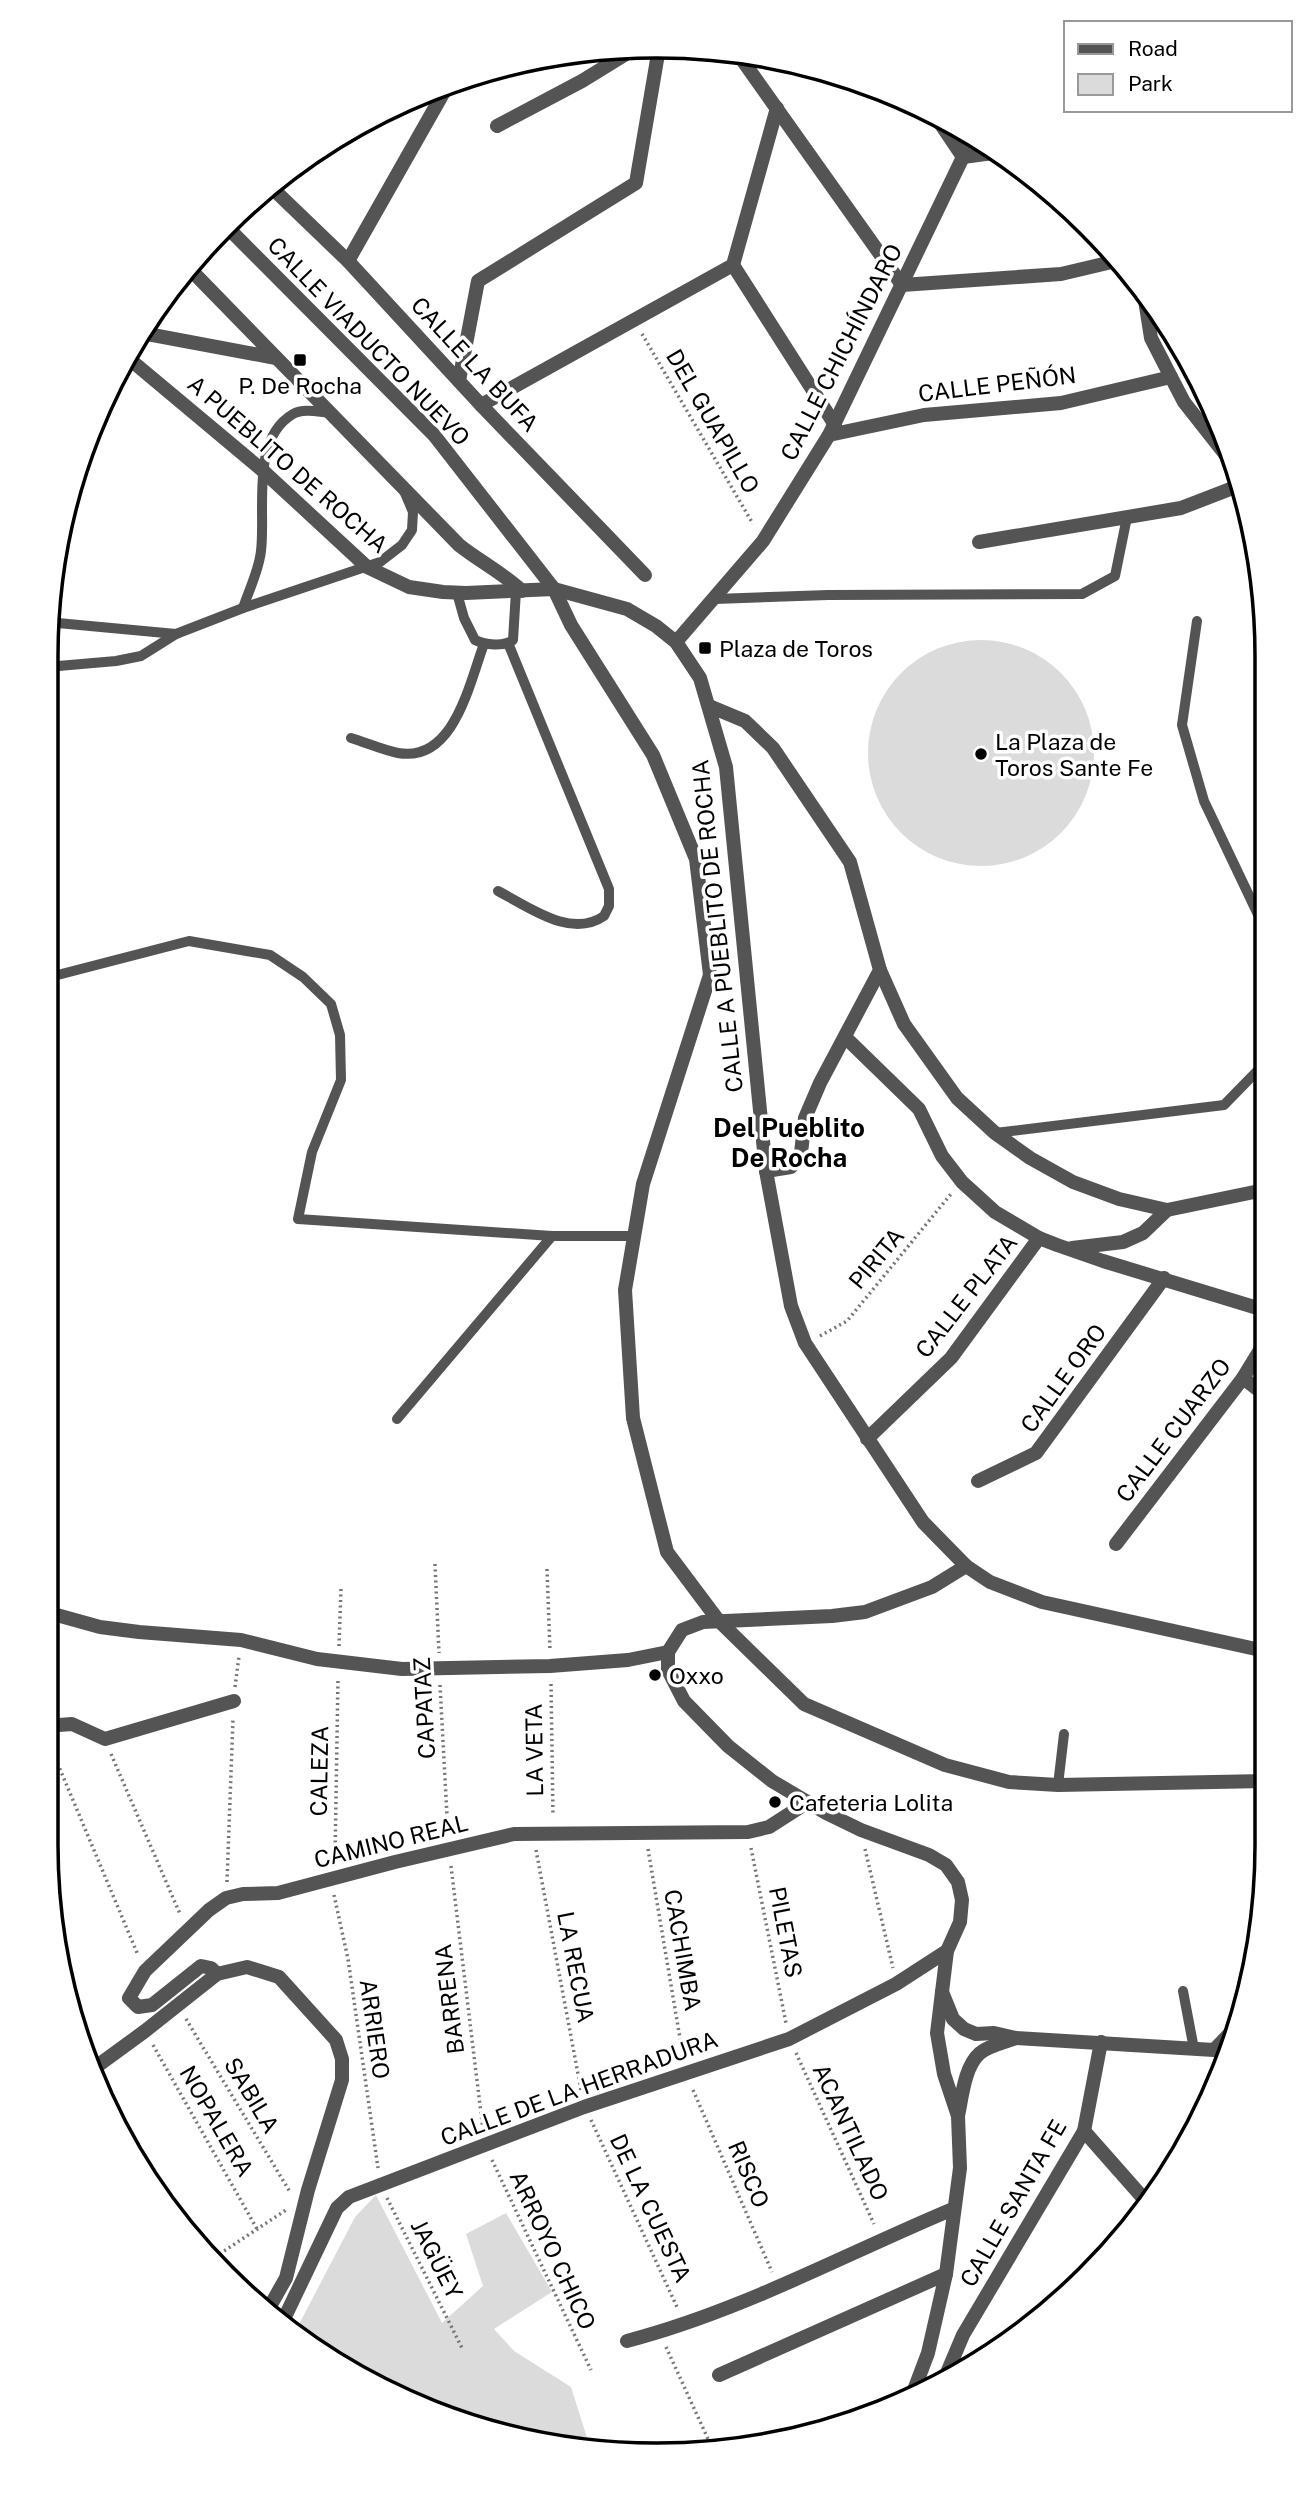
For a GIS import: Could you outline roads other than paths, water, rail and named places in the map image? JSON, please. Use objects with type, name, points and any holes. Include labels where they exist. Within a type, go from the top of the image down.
[{"type":"street","points":[[459,381],[478,281],[636,183],[657,58]]},
{"type":"street","points":[[497,126],[618,59]]},
{"type":"street","points":[[746,65],[902,285],[1061,274],[1108,263]]},
{"type":"street","points":[[348,261],[441,98]]},
{"type":"street","points":[[481,405],[633,318],[733,265],[777,108]]},
{"type":"street","points":[[947,133],[963,157],[982,154]]},
{"type":"street","name":"CALLE CHICHÍNDARO","points":[[676,642],[763,541],[832,430],[963,157],[964,143]]},
{"type":"street","name":"CALLE LA BUFA","points":[[277,193],[348,261],[481,405],[645,575]]},
{"type":"street","name":"CALLE VIADUCTO NUEVO","points":[[233,233],[434,435],[554,589],[571,625],[653,755],[696,859],[710,975],[643,1184],[625,1290],[633,1418],[667,1552],[718,1620],[804,1704],[945,1765],[1009,1782],[1058,1785],[1255,1781]]},
{"type":"street","points":[[733,265],[832,430]]},
{"type":"street","points":[[195,275],[459,545],[481,563],[509,578],[519,591]]},
{"type":"street","points":[[1147,314],[1151,338],[1184,402],[1215,442]]},
{"type":"street","points":[[152,335],[276,358]]},
{"type":"street","name":"A PUEBLITO DE ROCHA","points":[[135,363],[262,470],[367,567],[409,587],[457,593],[554,589]]},
{"type":"street","name":"CALLE PEÑÓN","points":[[832,430],[924,415],[1061,403],[1171,377]]},
{"type":"street","points":[[979,542],[1181,508],[1231,489]]},
{"type":"street","name":"CALLE A PUEBLITO DE ROCHA","points":[[554,589],[627,609],[656,626],[676,642],[700,678],[726,767],[766,1171],[791,1306],[805,1343],[867,1439],[923,1522],[966,1566],[990,1582],[1042,1602],[1255,1649]]},
{"type":"street","points":[[709,706],[745,721],[773,748],[849,862],[880,970],[904,1024],[957,1098],[995,1133],[1030,1158],[1073,1182],[1119,1199],[1167,1210],[1255,1192]]},
{"type":"street","points":[[766,1171],[791,1167],[801,1153],[805,1118],[820,1083],[880,970]]},
{"type":"street","points":[[845,1037],[919,1109],[942,1156],[962,1182],[995,1212],[1039,1238],[1103,1261],[1255,1307]]},
{"type":"street","points":[[1070,1248],[1124,1242],[1143,1233],[1167,1210]]},
{"type":"street","name":"CALLE PLATA","points":[[867,1439],[951,1358],[1039,1238]]},
{"type":"street","name":"CALLE ORO","points":[[978,1481],[1036,1453],[1164,1278]]},
{"type":"street","name":"CALLE CUARZO","points":[[1116,1544],[1255,1358]]},
{"type":"street","points":[[1242,1378],[1255,1388]]},
{"type":"street","points":[[958,2116],[944,2074],[937,2033],[947,1951],[960,1922],[962,1900],[958,1882],[946,1865],[929,1855],[861,1830],[772,1781],[728,1746],[684,1701],[668,1670],[668,1652],[682,1630],[703,1622],[865,1612],[932,1587],[966,1566]]},
{"type":"street","points":[[58,1615],[100,1627],[241,1640],[338,1663],[402,1669],[550,1666],[628,1660],[668,1652]]},
{"type":"street","points":[[58,1725],[72,1724],[105,1739],[234,1701]]},
{"type":"street","name":"CAMINO REAL","points":[[217,1974],[211,1968],[201,1966],[152,2005],[138,2007],[129,1998],[145,1971],[209,1910],[226,1898],[243,1894],[278,1894],[514,1834],[748,1832],[769,1827],[808,1802]]},
{"type":"street","name":"CALLE DE LA HERRADURA","points":[[286,2315],[337,2208],[349,2197],[584,2107],[789,2039],[896,1984],[947,1951]]},
{"type":"street","points":[[100,2064],[217,1974],[247,1967],[279,1976],[336,2040],[342,2059],[342,2080],[308,2190],[286,2278],[272,2303]]},
{"type":"street","points":[[942,1992],[953,2019],[964,2029],[976,2034],[994,2033],[1016,2038],[1214,2050],[1221,2043]]},
{"type":"street","points":[[916,2384],[928,2353],[946,2274],[960,2168],[958,2116],[967,2077],[980,2052],[1016,2038]]},
{"type":"street","name":"CALLE SANTA FE","points":[[950,2366],[963,2335],[1084,2131],[1101,2042]]},
{"type":"street","points":[[1084,2131],[1141,2196]]},
{"type":"street","points":[[627,2341],[779,2288],[881,2239],[953,2209]]},
{"type":"street","points":[[719,2375],[946,2274]]},
{"type":"lane","points":[[243,608],[261,553],[262,470],[272,439],[295,413],[330,413]]},
{"type":"lane","points":[[58,666],[141,656],[176,634],[243,608],[380,562],[402,545],[412,530],[413,512],[403,488]]},
{"type":"lane","points":[[715,599],[828,595],[1082,594],[1115,576],[1127,517]]},
{"type":"lane","points":[[457,593],[469,630],[475,640],[484,644],[508,643],[513,640],[519,591]]},
{"type":"lane","points":[[1197,621],[1182,725],[1204,801],[1255,908]]},
{"type":"lane","points":[[59,623],[176,634]]},
{"type":"lane","points":[[498,891],[554,920],[579,925],[604,916],[610,898],[609,889],[508,643]]},
{"type":"lane","points":[[351,738],[398,753],[412,754],[427,750],[442,740],[453,726],[484,644]]},
{"type":"lane","points":[[58,975],[189,941],[270,955],[303,976],[331,1004],[340,1035],[341,1080],[312,1152],[298,1219],[552,1236],[635,1236]]},
{"type":"lane","points":[[995,1133],[1223,1105],[1255,1073]]},
{"type":"lane","points":[[397,1419],[552,1236]]},
{"type":"lane","points":[[1058,1785],[1064,1734]]},
{"type":"lane","points":[[1183,1991],[1194,2049]]},
{"type":"place","name":"P. De Rocha","points":[[300,360]]},
{"type":"place","name":"Plaza de Toros","points":[[705,648]]},
{"type":"place","name":"La Plaza de Toros Sante Fe","points":[[981,754]]},
{"type":"place","name":"Oxxo","points":[[655,1675]]},
{"type":"place","name":"Cafeteria Lolita","points":[[775,1802]]},
{"type":"district","name":"Del Pueblito De Rocha","points":[[789,1142]]}]
